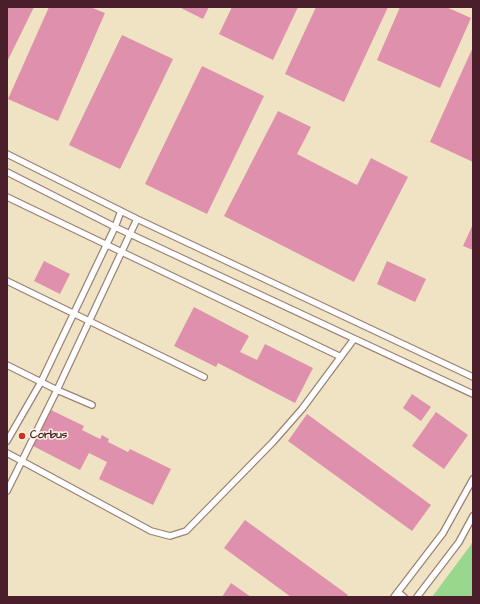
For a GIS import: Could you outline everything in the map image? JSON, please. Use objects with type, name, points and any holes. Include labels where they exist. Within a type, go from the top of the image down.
[{"type":"lane","points":[[7,154],[137,219],[473,377]]},
{"type":"lane","points":[[7,172],[115,227],[473,394]]},
{"type":"lane","points":[[7,197],[341,357]]},
{"type":"lane","points":[[7,441],[41,382],[115,227],[121,211]]},
{"type":"lane","points":[[7,491],[57,390],[137,219]]},
{"type":"lane","points":[[7,281],[204,377]]},
{"type":"lane","points":[[7,452],[151,531],[170,536],[186,531],[302,409],[354,339]]},
{"type":"lane","points":[[7,365],[57,390],[92,405]]},
{"type":"lane","points":[[394,597],[443,533],[473,479]]},
{"type":"lane","points":[[417,597],[460,542],[473,516]]},
{"type":"lane","points":[[398,592],[404,597]]},
{"type":"green space","points":[[473,541],[473,597],[432,597],[470,546]]},
{"type":"building","points":[[7,7],[34,7],[7,62]]},
{"type":"building","points":[[49,7],[90,7],[105,13],[58,121],[8,99]]},
{"type":"building","points":[[179,7],[209,7],[203,19]]},
{"type":"building","points":[[232,7],[298,7],[273,60],[219,34]]},
{"type":"building","points":[[316,7],[388,7],[344,102],[285,74]]},
{"type":"building","points":[[400,7],[446,7],[471,18],[440,88],[377,60]]},
{"type":"building","points":[[122,35],[173,59],[120,169],[69,145]]},
{"type":"building","points":[[473,47],[473,162],[430,142]]},
{"type":"building","points":[[202,66],[264,96],[207,214],[145,184]]},
{"type":"building","points":[[278,111],[311,127],[297,154],[357,185],[371,158],[408,177],[354,282],[224,216]]},
{"type":"building","points":[[473,224],[473,250],[463,246]]},
{"type":"building","points":[[44,261],[70,274],[60,294],[34,281]]},
{"type":"building","points":[[387,261],[426,279],[415,302],[377,284]]},
{"type":"building","points":[[194,307],[249,336],[240,352],[257,360],[265,344],[313,368],[295,403],[218,363],[216,367],[174,346]]},
{"type":"building","points":[[412,394],[431,407],[421,421],[403,408]]},
{"type":"building","points":[[51,410],[84,426],[82,430],[100,439],[102,435],[109,439],[108,442],[128,452],[130,449],[171,469],[153,505],[99,479],[107,462],[89,453],[80,470],[33,446]]},
{"type":"building","points":[[436,412],[468,435],[444,469],[412,446]]},
{"type":"building","points":[[307,414],[431,505],[412,531],[288,441]]},
{"type":"building","points":[[245,520],[348,595],[346,597],[291,597],[224,548]]},
{"type":"building","points":[[231,583],[251,597],[222,597]]},
{"type":"place","name":"Corbus","points":[[22,436]]}]
